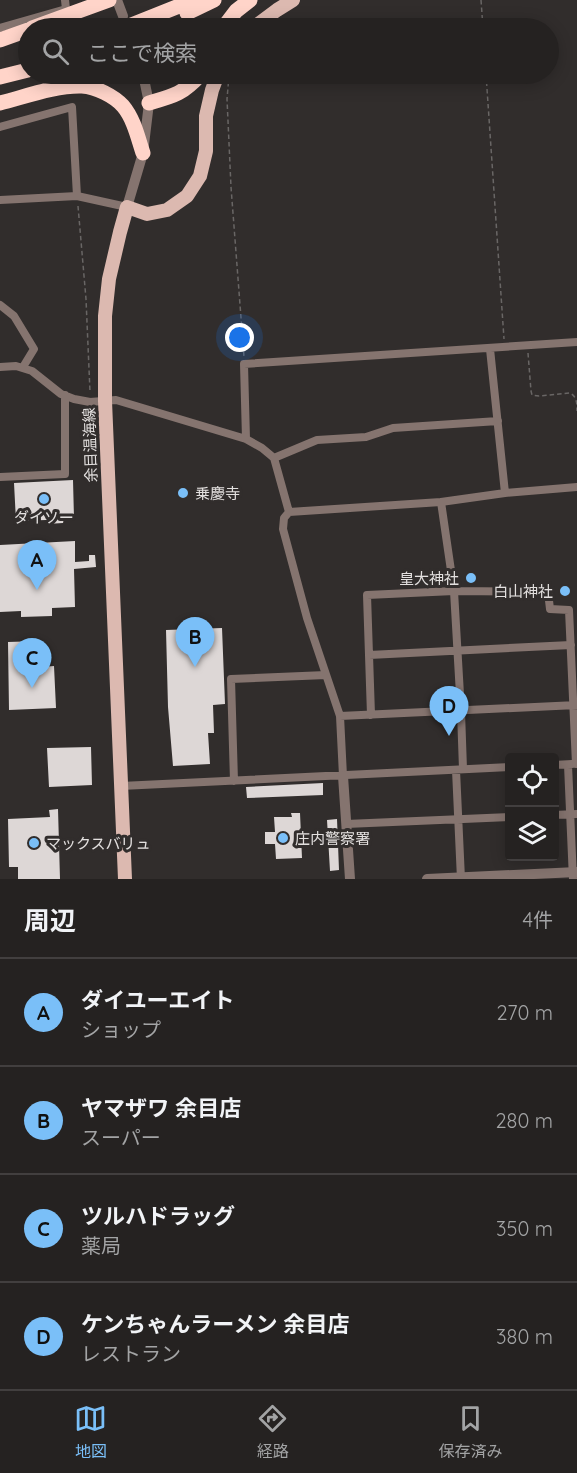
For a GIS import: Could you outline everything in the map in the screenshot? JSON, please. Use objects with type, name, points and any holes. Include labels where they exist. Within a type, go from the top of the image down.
[{"type":"highway","points":[[60,18],[109,0]]},
{"type":"highway","points":[[137,18],[194,0]]},
{"type":"highway","points":[[176,18],[214,0]]},
{"type":"highway","points":[[231,18],[250,0]]},
{"type":"highway","points":[[0,40],[18,33]]},
{"type":"highway","points":[[0,69],[18,64]]},
{"type":"highway","points":[[0,77],[18,72]]},
{"type":"highway","points":[[149,104],[174,96],[192,84]]},
{"type":"highway","points":[[0,103],[60,88],[83,86],[99,90],[123,106],[133,123],[143,153]]},
{"type":"main road","points":[[266,18],[293,0]]},
{"type":"main road","points":[[127,207],[147,214],[167,210],[187,196],[200,176],[206,151],[206,116],[214,84]]},
{"type":"main road","name":"余目温海線","points":[[125,879],[98,402],[109,279],[127,207]]},
{"type":"street","points":[[35,18],[66,9],[65,0]]},
{"type":"street","points":[[117,0],[123,18]]},
{"type":"street","points":[[0,28],[18,23]]},
{"type":"street","points":[[0,200],[77,196],[127,207],[143,153],[149,104],[145,84]]},
{"type":"street","points":[[0,127],[72,107],[77,196]]},
{"type":"street","points":[[0,305],[14,316],[34,349],[23,367]]},
{"type":"street","points":[[246,439],[244,364],[577,342]]},
{"type":"street","points":[[490,349],[505,493]]},
{"type":"street","points":[[0,367],[23,367],[32,371],[56,390],[74,399],[98,402],[116,400],[246,439],[274,458],[289,512]]},
{"type":"street","points":[[0,477],[65,474],[65,395]]},
{"type":"street","points":[[274,458],[317,440],[366,437],[393,428],[498,421]]},
{"type":"street","points":[[350,879],[340,716],[307,618],[284,529],[284,518],[289,512],[441,502],[505,493],[577,487]]},
{"type":"street","points":[[441,502],[454,591],[461,712],[458,819],[461,878]]},
{"type":"street","points":[[371,715],[366,595],[454,591],[548,592],[550,609],[573,610],[571,645],[576,706],[574,874],[427,879]]},
{"type":"street","points":[[369,655],[571,645]]},
{"type":"street","points":[[234,781],[231,680],[326,675]]},
{"type":"street","points":[[340,716],[576,706]]},
{"type":"street","points":[[559,765],[574,764]]},
{"type":"street","points":[[121,786],[505,767]]},
{"type":"street","points":[[559,815],[574,814]]},
{"type":"street","points":[[346,824],[505,817]]},
{"type":"path","points":[[481,0],[482,18]]},
{"type":"path","points":[[228,84],[231,188],[244,364]]},
{"type":"path","points":[[487,84],[504,347]]},
{"type":"path","points":[[77,196],[98,402]]},
{"type":"path","points":[[527,344],[532,394],[539,396],[570,393],[576,401],[577,411]]},
{"type":"building","name":"ダイソー","points":[[73,480],[74,518],[64,518],[63,523],[47,524],[46,520],[16,521],[14,483]]},
{"type":"building","points":[[75,541],[75,562],[89,561],[89,555],[95,555],[96,567],[74,569],[75,607],[52,608],[52,616],[21,617],[21,611],[0,612],[0,545]]},
{"type":"building","points":[[222,628],[225,704],[213,705],[214,733],[208,733],[210,764],[173,766],[168,707],[166,630]]},
{"type":"building","points":[[39,641],[41,667],[54,666],[56,708],[9,710],[8,642]]},
{"type":"building","points":[[91,747],[92,785],[49,787],[47,748]]},
{"type":"building","points":[[323,783],[323,795],[247,798],[246,787]]},
{"type":"building","name":"マックスバリュ","points":[[58,809],[60,879],[18,879],[18,867],[9,867],[8,819],[50,817],[49,810]]},
{"type":"building","name":"庄内警察署","points":[[291,813],[300,813],[302,858],[276,859],[275,844],[265,844],[265,832],[275,832],[274,817],[292,817]]},
{"type":"building","points":[[337,819],[339,870],[330,871],[327,820]]},
{"type":"place","name":"乗慶寺","points":[[183,493]]},
{"type":"place","name":"ダイソー","points":[[44,499]]},
{"type":"place","name":"皇大神社","points":[[471,578]]},
{"type":"place","name":"ダイユーエイト","points":[[37,590]]},
{"type":"place","name":"白山神社","points":[[565,591]]},
{"type":"place","name":"ヤマザワ 余目店","points":[[195,667]]},
{"type":"place","name":"ツルハドラッグ","points":[[32,688]]},
{"type":"place","name":"ケンちゃんラーメン 余目店","points":[[449,736]]},
{"type":"place","name":"庄内警察署","points":[[283,838]]},
{"type":"place","name":"マックスバリュ","points":[[34,843]]}]
